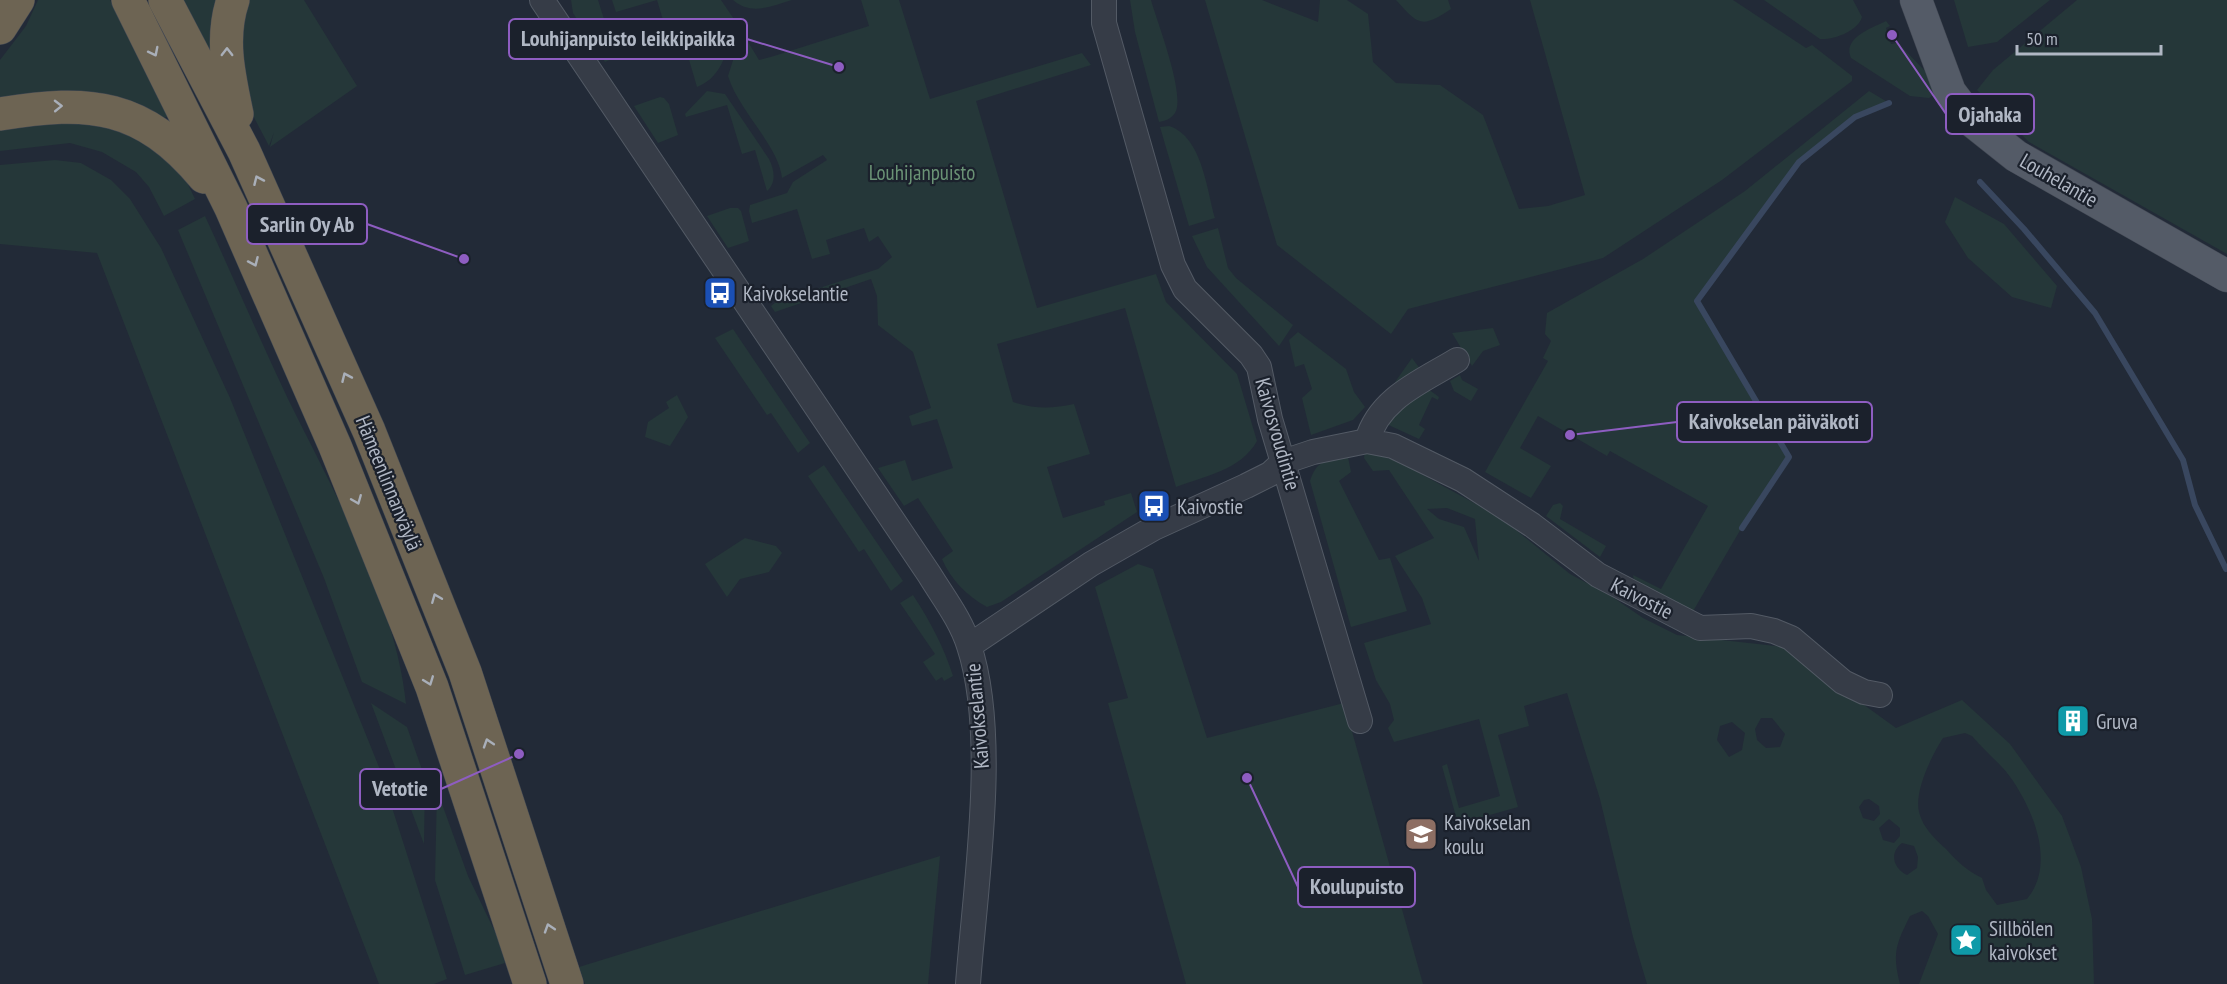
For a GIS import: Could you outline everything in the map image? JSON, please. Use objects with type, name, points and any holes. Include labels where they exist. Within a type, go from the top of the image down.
[{"type":"highway","points":[[0,28],[18,0]]},
{"type":"highway","name":"Hämeenlinnanväylä","points":[[128,0],[231,208],[335,446],[432,687],[530,984]]},
{"type":"highway","name":"Hämeenlinnanväylä","points":[[165,0],[244,151],[350,387],[465,672],[567,984]]},
{"type":"highway","points":[[233,0],[227,32],[227,62],[244,151]]},
{"type":"highway","points":[[0,114],[50,106],[79,106],[129,117],[172,142],[231,208]]},
{"type":"main road","name":"Louhelantie","points":[[1919,3],[1930,43],[1950,92],[1972,121],[2016,156],[2227,276]]},
{"type":"street","name":"Kaivokselantie","points":[[542,0],[929,574],[962,627],[976,672],[982,731],[982,788],[968,984]]},
{"type":"street","name":"Kaivosvoudintie","points":[[1104,0],[1104,23],[1173,265],[1185,289],[1251,355],[1259,368],[1283,462],[1360,721]]},
{"type":"street","points":[[1366,441],[1371,424],[1392,399],[1457,360]]},
{"type":"street","name":"Kaivostie","points":[[969,646],[1130,540],[1270,474],[1283,462],[1313,452],[1366,441],[1393,446],[1463,480],[1532,525],[1598,575],[1700,628],[1751,626],[1774,631],[1791,638],[1843,682],[1864,692],[1880,694]]},
{"type":"green space","points":[[38,0],[110,0],[169,116],[164,118],[0,105],[0,60],[26,26]]},
{"type":"green space","points":[[183,0],[223,0],[212,52],[209,49]]},
{"type":"green space","points":[[243,0],[304,0],[357,86],[270,147],[274,132],[269,146],[248,106],[238,63]]},
{"type":"green space","points":[[571,0],[598,0],[616,57],[605,62],[573,13]]},
{"type":"green space","points":[[612,0],[657,0],[616,12]]},
{"type":"green space","points":[[657,0],[721,0],[736,22],[719,68],[714,76],[697,87],[685,46],[672,50]]},
{"type":"green space","points":[[733,0],[792,0],[754,9],[740,5]]},
{"type":"green space","name":"Louhijanpuisto","points":[[861,0],[899,0],[930,99],[1082,53],[1091,65],[976,101],[1037,308],[1156,274],[1166,302],[1237,374],[1257,441],[1242,459],[1232,465],[1176,487],[1125,308],[997,344],[1013,402],[1043,408],[1074,404],[1090,454],[1047,467],[1063,518],[1105,505],[1104,501],[1131,493],[1137,512],[1001,602],[987,607],[966,593],[950,574],[942,559],[953,551],[918,498],[904,506],[878,468],[905,460],[912,481],[953,468],[937,419],[912,426],[909,416],[931,408],[913,352],[878,325],[877,296],[871,279],[775,312],[771,306],[776,302],[878,269],[892,257],[878,236],[869,242],[864,228],[826,240],[830,254],[812,259],[797,209],[752,223],[749,211],[750,205],[787,193],[793,182],[827,160],[823,155],[782,178],[774,153],[740,102],[728,76],[742,32],[759,60],[774,56],[869,26]]},
{"type":"green space","points":[[1130,0],[1151,0],[1174,75],[1177,91],[1175,113],[1163,121],[1159,122],[1135,32]]},
{"type":"green space","points":[[1205,0],[1262,0],[1318,22],[1320,0],[1347,0],[1368,14],[1373,62],[1396,83],[1440,85],[1483,115],[1519,209],[1548,206],[1585,195],[1530,0],[1733,0],[1806,48],[1812,45],[1852,76],[1852,81],[1722,180],[1603,258],[1408,309],[1391,334],[1277,245]]},
{"type":"green space","points":[[1396,0],[1448,0],[1451,9],[1433,19],[1421,21],[1410,15]]},
{"type":"green space","points":[[1764,0],[1853,0],[1862,17],[1856,26],[1845,34],[1820,39]]},
{"type":"green space","points":[[1954,0],[2050,0],[1997,42],[1968,47]]},
{"type":"green space","points":[[2077,0],[2227,0],[2227,254],[2029,142],[1977,90],[1993,70]]},
{"type":"green space","points":[[1886,21],[1890,26],[1886,28],[1891,44],[1898,43],[1926,72],[1936,93],[1929,98],[1910,96],[1851,58],[1849,51],[1854,39]]},
{"type":"green space","points":[[707,91],[725,94],[769,159],[774,175],[767,191],[755,150],[742,154],[727,105],[686,117],[685,114]]},
{"type":"green space","points":[[1869,91],[1889,103],[1855,117],[1799,162],[1697,301],[1789,457],[1760,496],[1692,613],[1635,586],[1633,575],[1661,589],[1708,506],[1610,451],[1607,456],[1538,416],[1520,448],[1551,466],[1531,498],[1485,472],[1548,361],[1543,358],[1551,341],[1545,334],[1547,313],[1643,259],[1745,191]]},
{"type":"green space","points":[[660,97],[669,104],[678,135],[658,143],[634,106]]},
{"type":"green space","points":[[71,120],[139,134],[181,170],[195,199],[164,216],[149,187],[136,172],[102,152],[70,143],[0,151],[0,126]]},
{"type":"green space","points":[[1169,126],[1180,132],[1196,152],[1206,179],[1215,218],[1189,226],[1160,127]]},
{"type":"green space","points":[[55,160],[81,163],[111,180],[130,199],[161,248],[230,398],[379,767],[447,979],[434,984],[379,984],[97,253],[0,244],[0,165]]},
{"type":"green space","points":[[1955,197],[2004,224],[2057,286],[2051,308],[2012,297],[1968,258],[1945,222]]},
{"type":"green space","points":[[730,208],[738,208],[741,211],[749,241],[728,248],[707,216]]},
{"type":"green space","points":[[205,216],[277,376],[360,547],[390,626],[400,665],[406,704],[362,682],[324,578],[178,230]]},
{"type":"green space","points":[[1218,228],[1228,268],[1236,278],[1293,325],[1279,346],[1207,267],[1192,236]]},
{"type":"green space","points":[[1493,328],[1500,345],[1483,351],[1472,366],[1452,333]]},
{"type":"green space","points":[[733,329],[810,443],[798,453],[771,413],[767,415],[715,338]]},
{"type":"green space","points":[[1298,332],[1346,369],[1354,392],[1365,407],[1353,420],[1311,435],[1302,398],[1312,389],[1304,364],[1295,367],[1289,340]]},
{"type":"green space","points":[[1412,358],[1421,370],[1397,385],[1395,382]]},
{"type":"green space","points":[[1460,375],[1462,380],[1478,389],[1471,401],[1454,391],[1450,381]]},
{"type":"green space","points":[[1428,389],[1439,397],[1438,400],[1432,397],[1419,425],[1425,429],[1419,439],[1382,422]]},
{"type":"green space","points":[[677,395],[688,417],[670,446],[645,437],[648,422],[669,408],[666,402]]},
{"type":"green space","points":[[1365,451],[1397,461],[1500,517],[1570,574],[1611,596],[1643,618],[1677,635],[1784,647],[1896,728],[1962,700],[2010,744],[2062,816],[2081,867],[2092,919],[2094,984],[1919,984],[1938,934],[1928,916],[1922,911],[1910,916],[1901,934],[1896,956],[1900,984],[1647,984],[1633,937],[1600,799],[1567,693],[1524,706],[1529,726],[1498,735],[1518,807],[1458,824],[1442,766],[1447,764],[1459,808],[1500,796],[1479,719],[1394,742],[1388,728],[1394,720],[1390,704],[1376,680],[1364,643],[1431,624],[1422,598],[1395,556],[1434,538],[1389,470],[1373,471],[1364,458]],"holes":[[[1447,508],[1475,519],[1479,561],[1464,527],[1439,519],[1427,509]],[[1761,718],[1772,718],[1785,734],[1780,747],[1766,748],[1757,740],[1755,729]],[[1732,722],[1745,733],[1742,750],[1729,757],[1717,740],[1720,726]],[[1965,733],[1972,736],[2013,781],[2034,824],[2041,855],[2040,871],[2027,899],[1997,905],[1986,890],[1982,878],[1958,862],[1926,828],[1918,803],[1921,784],[1929,763],[1943,738]],[[1869,799],[1879,806],[1880,814],[1874,821],[1863,818],[1859,807],[1864,800]],[[1889,819],[1900,828],[1900,836],[1894,843],[1883,840],[1879,828]],[[1902,843],[1914,846],[1918,857],[1917,868],[1907,875],[1902,872],[1894,860],[1895,851]]]},
{"type":"green space","points":[[1343,455],[1348,457],[1351,472],[1339,481],[1379,560],[1390,558],[1407,611],[1351,627],[1310,481],[1318,466],[1331,458]]},
{"type":"green space","points":[[824,465],[903,581],[891,591],[864,549],[859,552],[808,476]]},
{"type":"green space","points":[[1560,503],[1563,506],[1560,519],[1606,546],[1600,557],[1546,516],[1553,505]]},
{"type":"green space","points":[[745,538],[776,546],[782,553],[769,572],[740,579],[727,597],[705,564]]},
{"type":"green space","points":[[1138,564],[1153,569],[1207,738],[1344,703],[1423,984],[1186,984],[1108,703],[1128,698],[1095,587]]},
{"type":"green space","points":[[913,595],[936,634],[953,676],[944,681],[942,677],[936,681],[923,662],[935,654],[900,603]]},
{"type":"green space","points":[[371,703],[407,727],[425,778],[424,844]]},
{"type":"green space","points":[[437,790],[468,876],[498,938],[505,963],[465,975],[435,880]]},
{"type":"green space","points":[[940,856],[928,984],[585,984],[579,967]]},
{"type":"waterway","points":[[1742,528],[1789,457],[1697,301],[1799,162],[1855,117],[1889,103]]},
{"type":"waterway","points":[[1980,182],[2024,229],[2095,313],[2183,460],[2195,505],[2226,569]]},
{"type":"place","name":"Ojahaka","points":[[1892,35]]},
{"type":"place","name":"Louhijanpuisto leikkipaikka","points":[[839,67]]},
{"type":"place","name":"Sarlin Oy Ab","points":[[464,259]]},
{"type":"place","name":"Kaivokselantie","points":[[720,293]]},
{"type":"place","name":"Kaivokselan päiväkoti","points":[[1570,435]]},
{"type":"place","name":"Kaivostie","points":[[1154,506]]},
{"type":"place","name":"Gruva","points":[[2073,721]]},
{"type":"place","name":"Vetotie","points":[[519,754]]},
{"type":"place","name":"Koulupuisto","points":[[1247,778]]},
{"type":"place","name":"Kaivokselan koulu","points":[[1421,834]]},
{"type":"place","name":"Sillbölen kaivokset","points":[[1966,940]]}]
